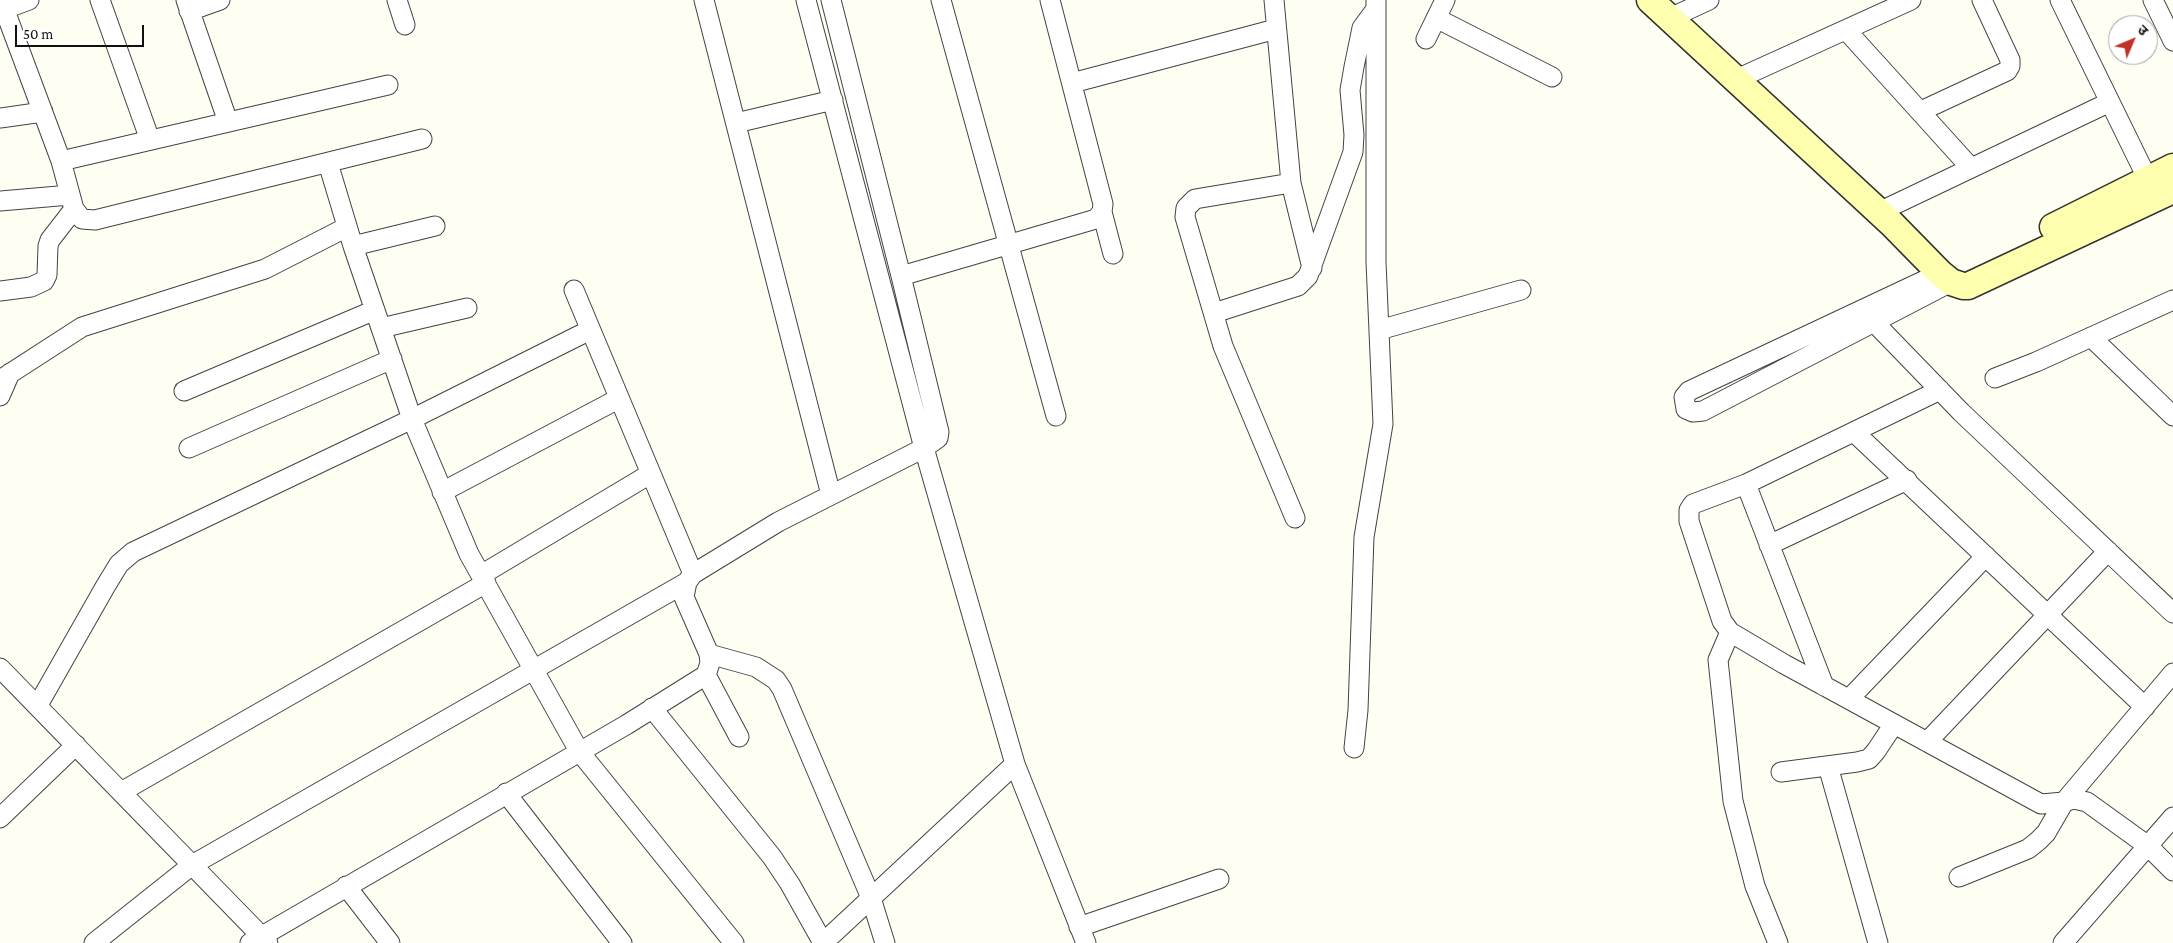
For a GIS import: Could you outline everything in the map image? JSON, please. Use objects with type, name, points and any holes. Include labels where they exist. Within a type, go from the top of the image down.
[{"type":"street","points":[[29,0],[3,5],[61,161],[72,202],[82,219],[95,220],[422,139]]},
{"type":"street","points":[[100,0],[150,140]]},
{"type":"street","points":[[220,0],[188,6],[228,122]]},
{"type":"street","points":[[397,0],[405,25]]},
{"type":"street","points":[[704,0],[831,495]]},
{"type":"street","points":[[806,0],[924,448],[1015,764],[1082,935],[1219,879]]},
{"type":"street","points":[[94,943],[192,865],[534,670],[690,578],[778,522],[935,442],[939,432],[831,0]]},
{"type":"street","points":[[941,0],[1056,416]]},
{"type":"street","points":[[1050,0],[1103,204],[1102,212],[1113,254]]},
{"type":"street","points":[[1274,0],[1291,183],[1312,268]]},
{"type":"street","points":[[1426,39],[1445,0]]},
{"type":"street","points":[[1650,0],[1879,212],[1946,278],[1968,286],[2159,189],[2173,168]]},
{"type":"street","points":[[1670,18],[1709,0]]},
{"type":"street","points":[[1737,79],[1911,0]]},
{"type":"street","points":[[1921,111],[2007,71],[2010,66],[2010,60],[1982,0]]},
{"type":"street","points":[[2060,0],[2110,102],[2159,189]]},
{"type":"street","points":[[2155,1],[2173,41]]},
{"type":"street","points":[[1214,313],[1298,286],[1308,276],[1353,152],[1354,136],[1350,90],[1362,28],[1376,5]]},
{"type":"street","points":[[1354,748],[1358,710],[1364,537],[1382,424],[1376,262],[1376,5]]},
{"type":"street","points":[[1436,18],[1552,77]]},
{"type":"street","points":[[815,34],[838,30]]},
{"type":"street","points":[[1072,83],[1276,30]]},
{"type":"street","points":[[1846,30],[1971,168]]},
{"type":"street","points":[[61,161],[388,85]]},
{"type":"street","points":[[736,123],[833,100]]},
{"type":"street","points":[[1879,212],[2110,102]]},
{"type":"street","points":[[0,118],[43,112]]},
{"type":"street","points":[[328,162],[353,246],[412,419],[469,554],[579,752],[734,943]]},
{"type":"street","points":[[1291,183],[1195,199],[1186,208],[1185,217],[1224,346],[1295,518]]},
{"type":"street","points":[[0,201],[72,202]]},
{"type":"street","points":[[0,292],[31,287],[44,280],[47,275],[50,240],[72,202]]},
{"type":"street","points":[[901,276],[1096,219],[1102,212]]},
{"type":"street","points":[[353,246],[436,226]]},
{"type":"street","points":[[0,396],[5,376],[82,327],[265,269],[347,227]]},
{"type":"street","points":[[1946,278],[1875,323],[1703,411],[1692,412],[1686,409],[1684,397],[1689,391],[1862,309],[1946,278]]},
{"type":"street","points":[[0,668],[192,865],[260,940],[346,886],[579,752],[706,675],[710,663],[709,654],[684,597],[690,578],[650,474],[574,290]]},
{"type":"street","points":[[1379,330],[1521,290]]},
{"type":"street","points":[[1995,378],[2173,300]]},
{"type":"street","points":[[382,328],[467,308]]},
{"type":"street","points":[[1862,309],[1940,390],[2173,613]]},
{"type":"street","points":[[184,391],[375,310]]},
{"type":"street","points":[[38,705],[105,586],[119,564],[133,552],[412,419],[590,330]]},
{"type":"street","points":[[2091,337],[2173,416]]},
{"type":"street","points":[[189,448],[392,359]]},
{"type":"street","points":[[1940,390],[1746,484],[1694,504],[1689,510],[1689,521],[1722,621],[1730,632],[1824,686],[2041,804],[2074,799],[2087,802],[2148,846],[2173,871]]},
{"type":"street","points":[[442,492],[618,399]]},
{"type":"street","points":[[1854,432],[1907,480],[2145,707]]},
{"type":"street","points":[[121,792],[483,579],[650,474]]},
{"type":"street","points":[[1769,545],[1907,480]]},
{"type":"street","points":[[1746,484],[1824,686]]},
{"type":"street","points":[[1927,742],[2108,551]]},
{"type":"street","points":[[1849,699],[1986,556]]},
{"type":"street","points":[[1730,632],[1718,660],[1733,801],[1755,886],[1778,943]]},
{"type":"street","points":[[709,654],[756,667],[776,680],[782,689],[871,898],[885,943]]},
{"type":"street","points":[[1959,877],[2028,849],[2046,833],[2064,802],[2173,673]]},
{"type":"street","points":[[706,675],[739,737]]},
{"type":"street","points":[[652,708],[772,857],[790,884],[823,943],[1015,764]]},
{"type":"street","points":[[1781,772],[1869,759],[1894,724]]},
{"type":"street","points":[[3,811],[76,745]]},
{"type":"street","points":[[1828,766],[1878,943]]},
{"type":"street","points":[[506,793],[622,943]]},
{"type":"street","points":[[2063,943],[2173,817]]},
{"type":"street","points":[[346,886],[390,943]]}]
